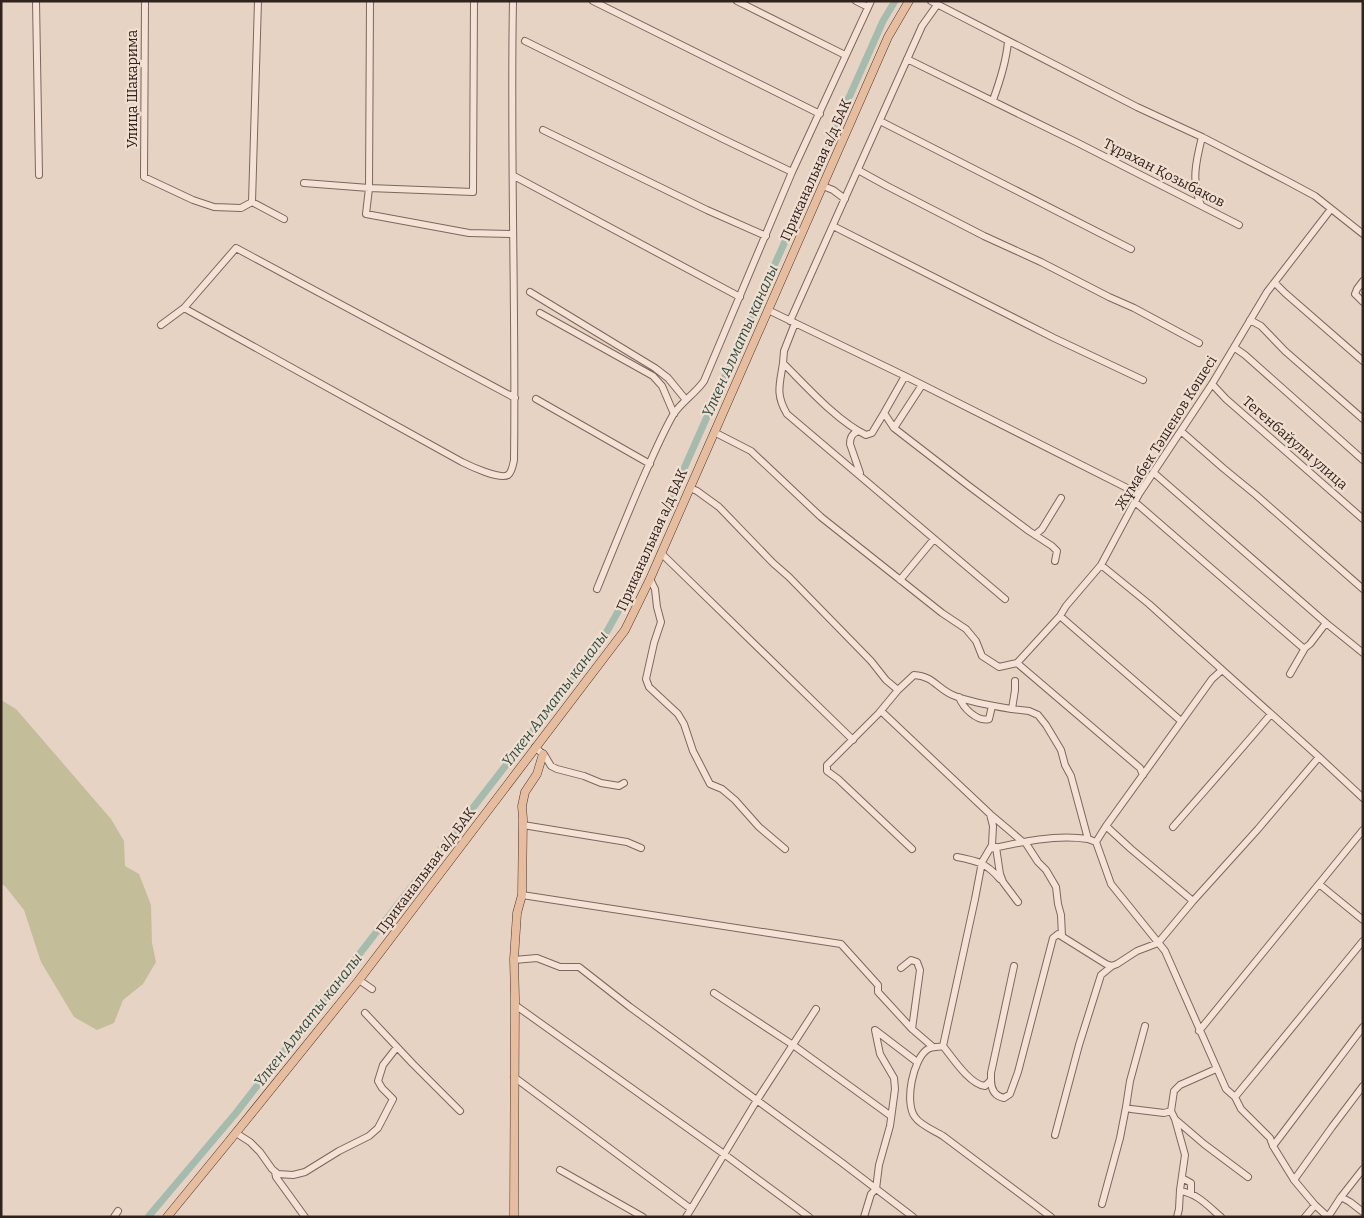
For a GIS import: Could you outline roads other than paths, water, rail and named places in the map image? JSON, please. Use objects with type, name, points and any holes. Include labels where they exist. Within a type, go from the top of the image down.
[{"type":"main road","name":"Приканальная а/д БАК","points":[[167,1217],[359,980],[625,630],[650,579],[888,37],[909,1]]},
{"type":"main road","points":[[514,1217],[514,960],[517,913],[522,895],[522,806],[525,792],[537,774],[543,754]]},
{"type":"street","points":[[36,1],[39,176]]},
{"type":"street","name":"Улица Шакарима","points":[[145,1],[144,177],[193,200],[214,207],[241,208],[252,202]]},
{"type":"street","points":[[258,1],[252,202],[284,219]]},
{"type":"street","points":[[370,1],[368,188],[366,214],[469,233],[513,234]]},
{"type":"street","points":[[304,183],[368,188],[473,192],[474,1]]},
{"type":"street","points":[[184,308],[462,462],[494,475],[508,475],[512,470],[514,460],[515,398],[513,1]]},
{"type":"street","points":[[593,1],[820,114]]},
{"type":"street","points":[[737,1],[845,55]]},
{"type":"street","points":[[597,589],[650,464],[674,414],[704,381],[792,172],[869,4],[856,1]]},
{"type":"street","points":[[1006,599],[787,414],[781,404],[779,391],[784,351],[793,322],[833,226],[934,3],[1137,108],[1202,137],[1315,196],[1363,234]]},
{"type":"street","points":[[525,41],[792,172]]},
{"type":"street","points":[[993,100],[1002,78],[1008,42]]},
{"type":"street","name":"Тұрахан Қозыбаков","points":[[907,59],[993,100],[1239,225]]},
{"type":"street","points":[[880,121],[1131,249]]},
{"type":"street","points":[[543,130],[707,210],[766,236]]},
{"type":"street","points":[[1201,206],[1197,196],[1195,179],[1196,161],[1202,137]]},
{"type":"street","points":[[858,170],[984,236],[1042,262],[1200,343]]},
{"type":"street","points":[[514,176],[740,297]]},
{"type":"street","points":[[823,186],[833,190],[845,199]]},
{"type":"street","name":"Жұмабек Тәшенов Көшесі","points":[[1017,663],[1060,616],[1066,606],[1102,565],[1139,494],[1182,432],[1267,292],[1276,283],[1331,209]]},
{"type":"street","points":[[833,226],[1054,338],[1143,380]]},
{"type":"street","points":[[161,325],[184,308],[236,248],[515,398]]},
{"type":"street","points":[[1363,281],[1355,294],[1363,302]]},
{"type":"street","points":[[1276,283],[1363,361]]},
{"type":"street","points":[[530,292],[655,368],[668,378],[686,400]]},
{"type":"street","points":[[768,310],[905,376],[1139,494]]},
{"type":"street","points":[[540,313],[653,376],[662,386],[674,414]]},
{"type":"street","points":[[1250,320],[1260,326],[1285,351],[1363,419]]},
{"type":"street","points":[[1234,348],[1245,355],[1363,460]]},
{"type":"street","points":[[784,363],[829,408],[866,435],[872,433],[905,376]]},
{"type":"street","name":"Тегенбайулы улица","points":[[1212,384],[1226,399],[1363,519]]},
{"type":"street","points":[[894,428],[922,385]]},
{"type":"street","points":[[536,399],[650,464]]},
{"type":"street","points":[[884,413],[894,428],[968,486],[1052,546],[1057,551],[1055,562]]},
{"type":"street","points":[[858,431],[852,435],[850,444],[860,474]]},
{"type":"street","points":[[714,432],[751,451],[821,517],[942,613],[966,629],[976,641],[982,656],[999,667],[1017,663],[1140,768],[1143,775]]},
{"type":"street","points":[[1182,432],[1363,589]]},
{"type":"street","points":[[1154,473],[1363,653]]},
{"type":"street","points":[[690,488],[719,507],[871,661],[886,680],[898,690]]},
{"type":"street","points":[[1035,535],[1042,529],[1061,498]]},
{"type":"street","points":[[1135,502],[1305,648]]},
{"type":"street","points":[[900,580],[934,539]]},
{"type":"street","points":[[661,552],[852,740]]},
{"type":"street","points":[[1102,565],[1149,604],[1363,798]]},
{"type":"street","points":[[650,579],[655,589],[656,607],[661,622],[646,679],[649,688],[678,714],[684,724],[693,751],[710,784],[735,800],[759,827],[785,849]]},
{"type":"street","points":[[1060,616],[1181,721]]},
{"type":"street","points":[[1290,674],[1305,648],[1326,623]]},
{"type":"street","points":[[1096,842],[1181,721],[1212,679],[1222,670]]},
{"type":"street","points":[[912,849],[838,779],[827,771],[827,765],[914,675],[930,679],[943,690],[959,697],[992,706],[1029,711],[1038,715],[1061,750],[1071,776],[1088,839]]},
{"type":"street","points":[[1012,709],[1016,690],[1015,681]]},
{"type":"street","points":[[959,697],[961,703],[980,719],[989,719],[992,706]]},
{"type":"street","points":[[881,711],[990,814],[1024,842],[1046,870],[1056,887],[1061,915],[1062,936]]},
{"type":"street","points":[[1173,827],[1271,714]]},
{"type":"street","points":[[536,747],[551,766],[557,769],[584,776],[601,783],[619,786],[624,783]]},
{"type":"street","points":[[1055,1135],[1079,1046],[1101,975],[1137,950],[1158,943],[1319,757]]},
{"type":"street","points":[[990,814],[993,826],[992,845],[1003,882]]},
{"type":"street","points":[[523,825],[627,842],[641,848]]},
{"type":"street","points":[[1106,826],[1193,901]]},
{"type":"street","points":[[1199,1031],[1363,830]]},
{"type":"street","points":[[942,1046],[982,864],[993,848],[1057,838],[1088,839],[1096,842],[1111,884],[1165,951],[1226,1089],[1235,1097],[1240,1109],[1270,1138],[1294,1180],[1328,1217],[1363,1169]]},
{"type":"street","points":[[957,857],[987,865],[1018,902]]},
{"type":"street","points":[[1319,884],[1363,920]]},
{"type":"street","points":[[522,895],[841,944],[878,985],[878,992],[912,1029],[933,1047],[938,1048],[942,1046]]},
{"type":"street","points":[[1014,966],[991,1073],[992,1089],[998,1096],[1004,1098],[1010,1094],[1018,1072],[1054,938],[1058,934],[1112,966]]},
{"type":"street","points":[[1235,1097],[1363,941]]},
{"type":"street","points":[[514,960],[537,958],[560,967],[579,967],[913,1217]]},
{"type":"street","points":[[901,968],[911,960],[917,962],[920,970],[912,1029]]},
{"type":"street","points":[[359,980],[372,989]]},
{"type":"street","points":[[714,993],[793,1045],[891,1116]]},
{"type":"street","points":[[514,1005],[724,1154],[809,1217]]},
{"type":"street","points":[[686,1217],[757,1100],[816,1009]]},
{"type":"street","points":[[364,1013],[460,1111]]},
{"type":"street","points":[[1102,1204],[1120,1138],[1130,1081],[1145,1026]]},
{"type":"street","points":[[1273,1146],[1363,1027]]},
{"type":"street","points":[[864,1217],[871,1194],[876,1189],[879,1165],[890,1126],[895,1089],[894,1078],[880,1054],[875,1030],[917,1062]]},
{"type":"street","points":[[942,1046],[971,1079],[980,1086],[985,1086],[991,1080]]},
{"type":"street","points":[[236,1133],[250,1142],[278,1174],[293,1175],[304,1172],[362,1140],[378,1128],[393,1099],[378,1081],[383,1066],[397,1047]]},
{"type":"street","points":[[933,1047],[924,1052],[917,1062],[910,1089],[909,1103],[914,1116],[1051,1217]]},
{"type":"street","points":[[1216,1069],[1180,1085],[1174,1092],[1171,1111],[1176,1119],[1204,1144],[1248,1177]]},
{"type":"street","points":[[514,1077],[691,1209]]},
{"type":"street","points":[[1294,1180],[1363,1086]]},
{"type":"street","points":[[1126,1107],[1131,1110],[1164,1113],[1171,1111]]},
{"type":"street","points":[[1176,1119],[1185,1155],[1177,1217]]},
{"type":"street","points":[[560,1170],[643,1217]]},
{"type":"street","points":[[275,1171],[276,1177],[305,1217]]},
{"type":"street","points":[[1182,1178],[1191,1183],[1191,1193]]},
{"type":"street","points":[[1180,1191],[1191,1193],[1221,1217]]},
{"type":"street","points":[[1341,1197],[1363,1212]]},
{"type":"street","points":[[1305,1217],[1315,1205]]},
{"type":"waterway","name":"Үлкен Алматы каналы","points":[[148,1217],[236,1113],[600,644],[630,590],[883,21],[895,1]]}]
